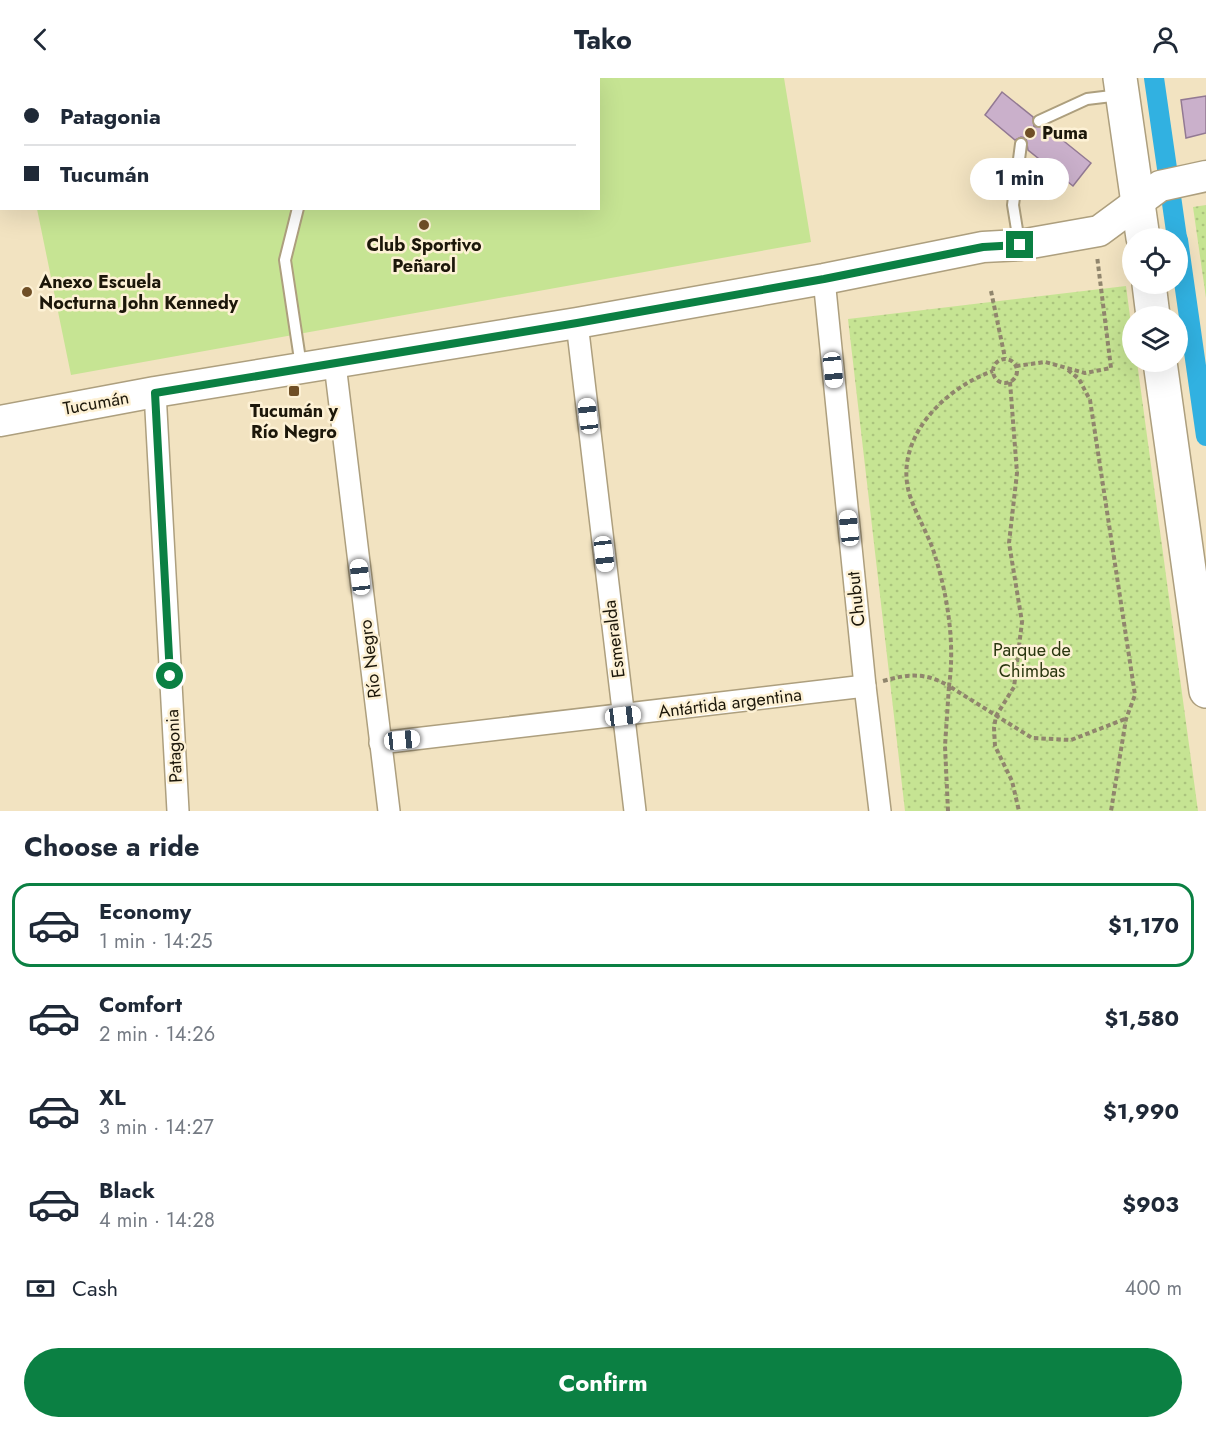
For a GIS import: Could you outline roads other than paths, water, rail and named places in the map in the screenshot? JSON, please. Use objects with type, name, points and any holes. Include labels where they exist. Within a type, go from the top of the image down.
[{"type":"main road","points":[[1121,86],[1171,187],[1148,228]]},
{"type":"main road","name":"Tucumán","points":[[0,421],[577,323],[824,279],[983,247],[1020,245],[1099,231],[1171,187]]},
{"type":"main road","points":[[1161,372],[1206,691]]},
{"type":"street","name":"Chubut","points":[[824,279],[865,686],[880,811]]},
{"type":"street","name":"Esmeralda","points":[[577,323],[635,811]]},
{"type":"street","name":"Río Negro","points":[[335,364],[389,811]]},
{"type":"street","name":"Patagonia","points":[[155,393],[178,811]]},
{"type":"street","name":"Antártida argentina","points":[[380,743],[865,686]]},
{"type":"lane","points":[[1039,121],[1121,86]]},
{"type":"lane","points":[[1020,245],[1012,206],[1021,144]]},
{"type":"lane","points":[[298,210],[285,260],[302,369]]},
{"type":"waterway","points":[[1154,78],[1176,228]]},
{"type":"waterway","points":[[1186,294],[1206,436]]},
{"type":"place","name":"Puma","points":[[1030,133]]},
{"type":"place","name":"Club Sportivo Peñarol","points":[[424,225]]},
{"type":"place","name":"Anexo Escuela Nocturna John Kennedy","points":[[27,292]]},
{"type":"place","name":"Tucumán y Río Negro","points":[[294,391]]},
{"type":"park label","name":"Parque de Chimbas","points":[[1032,660]]}]
